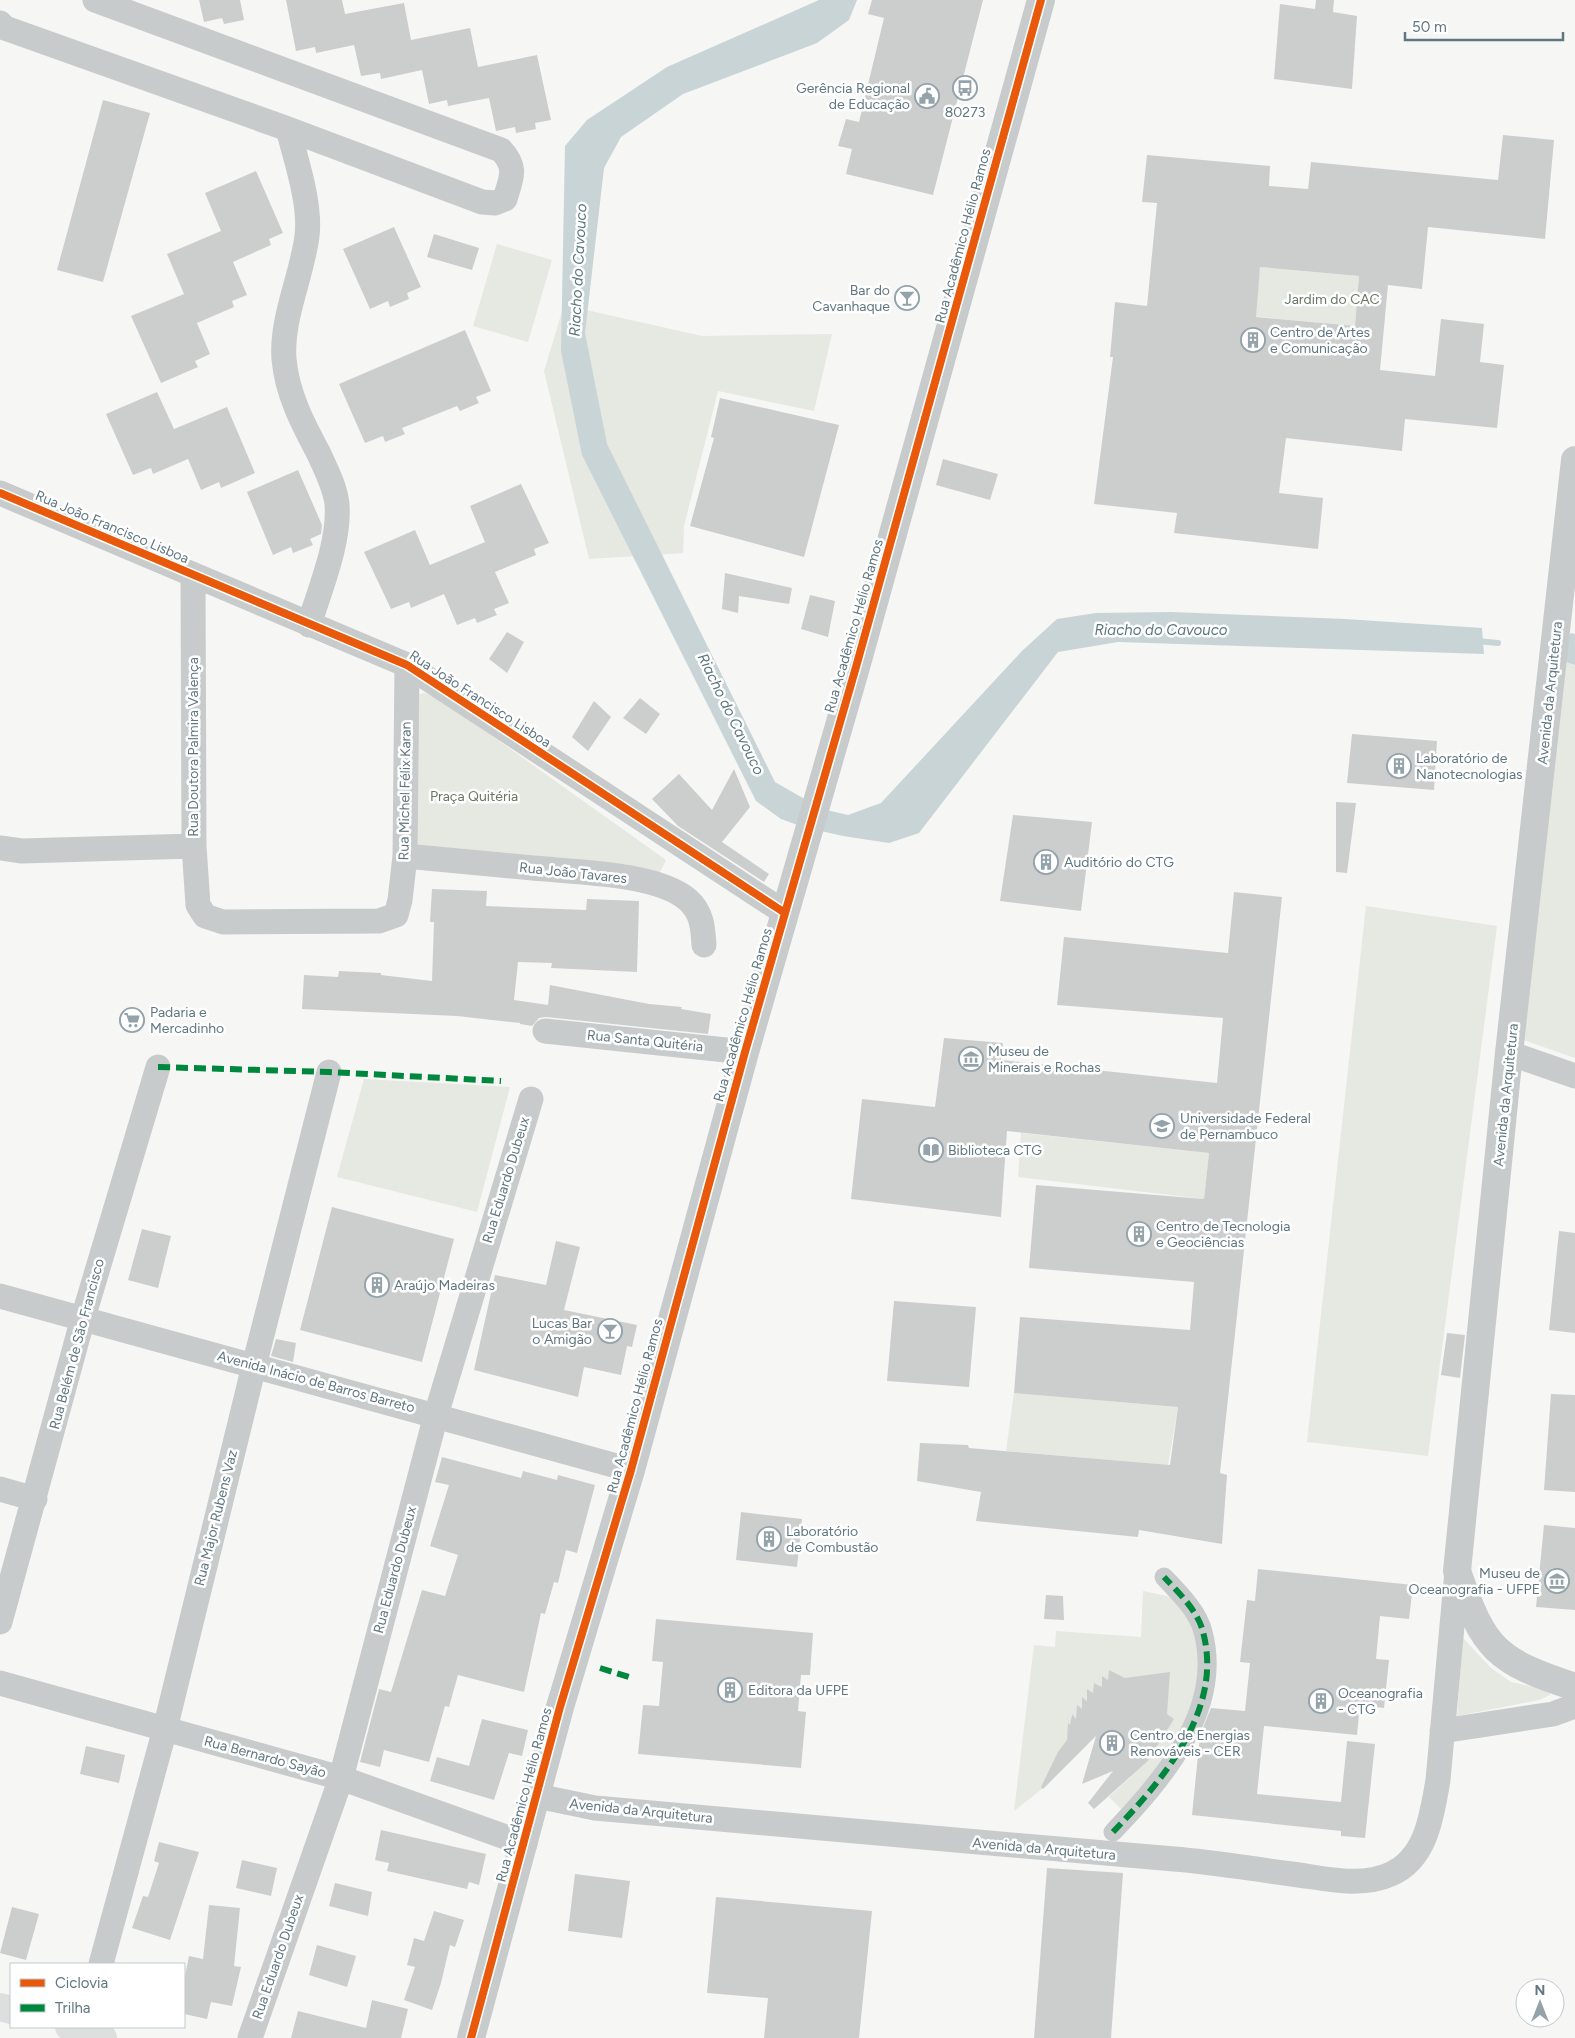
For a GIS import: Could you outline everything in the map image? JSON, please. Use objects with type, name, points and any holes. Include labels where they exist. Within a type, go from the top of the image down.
[{"type":"street","points":[[0,23],[5,28],[288,128],[482,202],[495,203],[505,199],[513,171],[509,159],[501,150],[95,0]]},
{"type":"street","name":"Rua Acadêmico Hélio Ramos","points":[[471,2038],[525,1844],[560,1707],[631,1470],[745,1052],[822,784],[1041,0]]},
{"type":"street","points":[[288,128],[306,207],[308,234],[302,266],[292,301],[284,358],[291,396],[330,478],[337,504],[335,536],[309,625]]},
{"type":"street","name":"Avenida da Arquitetura","points":[[537,1796],[595,1808],[980,1844],[1174,1858],[1346,1881],[1363,1881],[1391,1874],[1404,1866],[1425,1838],[1436,1795],[1509,1053],[1569,574],[1575,460]]},
{"type":"street","name":"Rua João Francisco Lisboa","points":[[0,493],[407,665],[785,913]]},
{"type":"street","name":"Rua Doutora Palmira Valença","points":[[193,574],[194,846],[198,905],[205,916],[223,922],[379,921],[396,915]]},
{"type":"street","name":"Rua Michel Félix Karan","points":[[396,915],[400,900],[404,856],[407,665]]},
{"type":"street","points":[[0,848],[22,850],[194,846]]},
{"type":"street","name":"Rua João Tavares","points":[[404,856],[621,876],[664,886],[688,900],[696,909],[702,920],[704,945]]},
{"type":"street","name":"Rua Santa Quitéria","points":[[545,1031],[745,1052]]},
{"type":"street","points":[[1509,1053],[1575,1076]]},
{"type":"street","name":"Rua Belém de São Francisco","points":[[0,1622],[84,1318],[158,1067]]},
{"type":"street","name":"Rua Major Rubens Vaz","points":[[100,1963],[165,1729],[254,1366],[330,1072]]},
{"type":"street","name":"Rua Eduardo Dubeux","points":[[250,2038],[341,1778],[436,1415],[531,1099]]},
{"type":"street","name":"Avenida Inácio de Barros Barreto","points":[[0,1296],[631,1470]]},
{"type":"street","points":[[0,1489],[35,1498]]},
{"type":"street","points":[[1457,1572],[1469,1606],[1494,1648],[1511,1662],[1540,1676],[1575,1687]]},
{"type":"street","points":[[1113,1832],[1142,1802],[1186,1742],[1198,1716],[1203,1696],[1206,1674],[1203,1632],[1188,1604],[1164,1577]]},
{"type":"street","name":"Rua Bernardo Sayão","points":[[0,1683],[341,1778],[525,1844]]},
{"type":"street","points":[[1442,1731],[1553,1714],[1575,1706]]},
{"type":"green space","points":[[497,244],[552,260],[528,342],[473,326]]},
{"type":"green space","name":"Jardim do CAC","points":[[1260,267],[1359,276],[1351,373],[1324,323],[1186,310],[1258,286]]},
{"type":"green space","points":[[564,305],[702,336],[832,334],[814,411],[718,391],[684,526],[683,553],[589,559],[544,371]]},
{"type":"green space","points":[[1566,662],[1575,665],[1575,1058],[1523,1040]]},
{"type":"green space","name":"Praça Quitéria","points":[[424,693],[434,696],[457,711],[666,860],[657,878],[421,851],[413,839],[418,695]]},
{"type":"green space","points":[[1366,906],[1497,926],[1428,1456],[1307,1442]]},
{"type":"green space","points":[[364,1079],[510,1087],[477,1212],[337,1177]]},
{"type":"green space","points":[[1021,1133],[1209,1153],[1204,1199],[1018,1177]]},
{"type":"green space","points":[[1014,1393],[1178,1407],[1168,1465],[1006,1451]]},
{"type":"green space","points":[[1143,1591],[1167,1596],[1180,1603],[1199,1637],[1200,1684],[1180,1741],[1126,1814],[1109,1797],[1148,1761],[1174,1719],[1137,1694],[1109,1670],[1109,1684],[1102,1677],[1102,1685],[1106,1687],[1101,1693],[1100,1686],[1094,1683],[1095,1694],[1088,1690],[1088,1701],[1082,1698],[1082,1705],[1086,1711],[1084,1716],[1077,1705],[1077,1720],[1071,1715],[1071,1721],[1076,1727],[1053,1763],[1048,1784],[1014,1811],[1034,1645],[1055,1647],[1056,1631],[1141,1637]]},
{"type":"green space","points":[[1463,1638],[1491,1668],[1511,1682],[1549,1690],[1550,1695],[1539,1700],[1457,1716]]},
{"type":"water","points":[[819,0],[857,0],[849,20],[817,43],[683,94],[621,137],[604,168],[585,333],[607,444],[775,782],[822,809],[848,815],[881,803],[1022,651],[1057,619],[1096,613],[1171,612],[1345,619],[1482,628],[1484,654],[1118,642],[1058,652],[919,833],[889,843],[843,836],[803,827],[781,819],[756,801],[582,455],[561,351],[565,146],[587,120],[667,67]]},
{"type":"water","points":[[1571,633],[1575,634],[1575,665],[1566,662],[1566,640]]},
{"type":"building","points":[[199,0],[240,0],[244,20],[224,24],[222,18],[204,22]]},
{"type":"building","points":[[286,0],[342,0],[345,14],[404,3],[411,40],[470,28],[478,67],[537,55],[551,120],[535,123],[536,129],[516,133],[515,127],[496,131],[489,98],[448,106],[447,100],[429,104],[422,70],[381,79],[380,73],[361,76],[354,45],[316,53],[315,47],[296,51]]},
{"type":"building","name":"Gerência Regional de Educação","points":[[872,0],[983,0],[933,195],[846,174],[852,149],[838,146],[846,119],[859,122],[884,18],[868,14]]},
{"type":"building","points":[[1316,0],[1334,0],[1333,12],[1357,16],[1352,89],[1274,79],[1280,4],[1315,9]]},
{"type":"building","points":[[103,100],[150,113],[103,282],[57,270]]},
{"type":"building","name":"Centro de Artes e Comunicação","points":[[1503,135],[1554,140],[1545,239],[1428,227],[1422,289],[1388,285],[1380,370],[1435,376],[1441,319],[1484,324],[1480,362],[1504,365],[1497,428],[1405,419],[1402,451],[1286,438],[1279,493],[1323,498],[1318,549],[1174,533],[1177,513],[1094,504],[1113,357],[1110,357],[1115,302],[1147,306],[1157,203],[1142,202],[1147,155],[1270,166],[1269,186],[1308,189],[1311,162],[1498,180]],"holes":[[[1260,267],[1359,276],[1355,326],[1256,317]]]},
{"type":"building","points":[[256,171],[283,233],[269,239],[271,245],[233,262],[247,295],[232,301],[234,307],[197,323],[210,354],[195,361],[198,367],[161,383],[131,316],[184,294],[167,254],[221,231],[205,193]]},
{"type":"building","points":[[394,227],[421,287],[407,293],[409,299],[390,307],[388,301],[370,309],[343,249]]},
{"type":"building","points":[[434,234],[479,248],[472,270],[427,257]]},
{"type":"building","points":[[465,330],[491,391],[476,397],[479,403],[460,411],[457,406],[402,428],[405,434],[385,442],[383,436],[365,443],[339,384]]},
{"type":"building","points":[[157,392],[174,429],[227,407],[255,473],[221,488],[219,482],[201,490],[188,459],[153,474],[151,468],[133,475],[106,414]]},
{"type":"building","points":[[720,398],[839,425],[804,557],[690,526],[714,438],[711,437]]},
{"type":"building","points":[[943,459],[998,474],[990,500],[936,485]]},
{"type":"building","points":[[298,470],[322,525],[321,534],[310,539],[313,545],[293,553],[291,547],[273,555],[247,492]]},
{"type":"building","points":[[521,484],[549,543],[534,549],[536,555],[495,572],[509,603],[494,609],[497,615],[477,623],[475,618],[457,625],[444,594],[411,608],[409,602],[391,609],[364,552],[415,530],[430,565],[485,542],[470,506]]},
{"type":"building","points":[[725,573],[792,588],[789,604],[739,596],[738,613],[722,609]]},
{"type":"building","points":[[810,595],[835,601],[828,637],[801,629]]},
{"type":"building","points":[[507,632],[524,642],[507,673],[489,659]]},
{"type":"building","points":[[640,698],[660,714],[646,734],[623,718]]},
{"type":"building","points":[[594,701],[611,717],[588,751],[572,737]]},
{"type":"building","name":"Laboratório de Nanotecnologias","points":[[1352,734],[1437,741],[1434,790],[1347,783]]},
{"type":"building","points":[[734,769],[750,807],[722,842],[769,874],[764,882],[678,826],[652,799],[679,774],[712,810]]},
{"type":"building","points":[[1336,802],[1356,803],[1347,873],[1336,872]]},
{"type":"building","name":"Auditório do CTG","points":[[1013,815],[1092,822],[1081,911],[1000,901]]},
{"type":"building","points":[[432,889],[487,891],[486,906],[586,910],[587,899],[639,901],[637,972],[551,968],[552,963],[518,962],[514,1000],[548,1005],[550,985],[649,1004],[682,1007],[681,1009],[711,1014],[708,1034],[546,1017],[539,1018],[532,1026],[457,1016],[302,1009],[304,975],[338,977],[339,971],[381,973],[381,975],[432,981],[434,922],[430,922]]},
{"type":"building","name":"Centro de Tecnologia e Geociências","points":[[1234,892],[1282,897],[1220,1473],[1227,1475],[1222,1544],[1139,1530],[1138,1537],[976,1521],[981,1492],[917,1481],[920,1443],[968,1445],[969,1448],[1170,1465],[1178,1407],[1014,1393],[1020,1317],[1190,1330],[1194,1282],[1029,1268],[1036,1185],[1204,1199],[1209,1153],[1007,1131],[1001,1217],[851,1199],[862,1099],[935,1107],[944,1038],[1003,1043],[1001,1060],[1217,1083],[1223,1018],[1057,1005],[1064,937],[1228,953]]},
{"type":"building","name":"Araújo Madeiras","points":[[332,1207],[454,1239],[422,1362],[300,1330]]},
{"type":"building","points":[[142,1229],[171,1236],[158,1288],[128,1280]]},
{"type":"building","points":[[1559,1231],[1575,1233],[1575,1333],[1549,1330]]},
{"type":"building","points":[[556,1241],[580,1247],[564,1310],[637,1325],[632,1347],[627,1346],[621,1375],[584,1367],[578,1397],[474,1370],[495,1275],[546,1285]]},
{"type":"building","points":[[894,1301],[976,1307],[969,1387],[887,1381]]},
{"type":"building","points":[[1447,1333],[1465,1335],[1460,1378],[1441,1375]]},
{"type":"building","points":[[276,1339],[296,1343],[293,1362],[271,1356]]},
{"type":"building","points":[[1551,1394],[1575,1395],[1575,1492],[1544,1490]]},
{"type":"building","points":[[442,1457],[521,1478],[523,1471],[557,1480],[558,1475],[595,1485],[577,1553],[566,1550],[558,1583],[554,1582],[545,1614],[541,1613],[524,1692],[458,1675],[449,1707],[445,1706],[429,1762],[384,1750],[380,1767],[360,1762],[379,1689],[391,1692],[422,1590],[445,1596],[458,1555],[430,1546],[449,1485],[435,1482]]},
{"type":"building","name":"Laboratório de Combustão","points":[[741,1512],[802,1519],[797,1567],[736,1560]]},
{"type":"building","name":"Museu de Oceanografia - UFPE","points":[[1544,1525],[1575,1528],[1575,1610],[1536,1607]]},
{"type":"building","name":"Oceanografia - CTG","points":[[1258,1569],[1413,1585],[1409,1619],[1380,1616],[1376,1659],[1389,1660],[1384,1708],[1360,1705],[1357,1735],[1264,1726],[1257,1794],[1341,1802],[1347,1741],[1375,1744],[1365,1838],[1341,1836],[1341,1831],[1192,1815],[1200,1735],[1211,1708],[1245,1711],[1250,1663],[1240,1662],[1247,1600],[1255,1601]]},
{"type":"building","points":[[1046,1595],[1063,1596],[1064,1620],[1044,1619]]},
{"type":"building","name":"Editora da UFPE","points":[[656,1619],[813,1633],[810,1675],[801,1675],[798,1711],[806,1712],[801,1768],[638,1754],[643,1705],[659,1706],[663,1662],[652,1661]]},
{"type":"building","name":"Centro de Energias Renováveis - CER","points":[[1109,1670],[1125,1678],[1170,1672],[1167,1714],[1174,1719],[1148,1761],[1094,1809],[1088,1803],[1113,1771],[1082,1784],[1096,1736],[1043,1789],[1041,1787],[1058,1752],[1067,1740],[1068,1723],[1070,1725],[1072,1714],[1076,1719],[1077,1705],[1082,1709],[1082,1697],[1087,1701],[1087,1689],[1093,1693],[1094,1683],[1102,1687],[1102,1676],[1108,1680]]},
{"type":"building","points":[[482,1719],[528,1730],[522,1756],[509,1753],[494,1800],[430,1781],[437,1757],[469,1766]]},
{"type":"building","points":[[86,1746],[125,1755],[119,1783],[80,1774]]},
{"type":"building","points":[[381,1830],[486,1854],[479,1885],[469,1882],[467,1889],[387,1871],[389,1863],[375,1860]]},
{"type":"building","points":[[159,1842],[199,1852],[170,1940],[132,1928],[143,1896],[148,1897],[159,1863],[154,1861]]},
{"type":"building","points":[[242,1860],[277,1868],[271,1896],[236,1888]]},
{"type":"building","points":[[1047,1868],[1123,1873],[1111,2038],[1034,2038]]},
{"type":"building","points":[[575,1874],[630,1881],[622,1938],[568,1931]]},
{"type":"building","points":[[335,1883],[372,1892],[368,1916],[329,1906]]},
{"type":"building","points":[[716,1897],[872,1911],[859,2038],[764,2038],[768,1998],[707,1993]]},
{"type":"building","points":[[209,1905],[240,1908],[234,1966],[241,1967],[232,2006],[211,2002],[207,2019],[185,2014],[185,1976],[189,1956],[203,1959]]},
{"type":"building","points":[[12,1907],[39,1914],[26,1960],[0,1953]]},
{"type":"building","points":[[434,1911],[464,1920],[455,1947],[450,1945],[432,2010],[404,2000],[415,1967],[407,1965],[414,1938],[424,1941]]},
{"type":"building","points":[[317,1945],[356,1956],[347,1987],[309,1975]]},
{"type":"building","points":[[372,2000],[408,2009],[401,2038],[291,2038],[298,2011],[366,2028]]},
{"type":"waterway","name":"Riacho do Cavouco","points":[[1477,641],[1498,643]]},
{"type":"marked path","points":[[158,1067],[329,1072],[501,1081]]},
{"type":"marked path","points":[[1113,1832],[1169,1767],[1197,1716],[1205,1689],[1207,1661],[1201,1624],[1187,1603],[1164,1577]]},
{"type":"marked path","points":[[600,1668],[629,1677]]},
{"type":"cycle path","points":[[471,2038],[560,1707],[631,1470],[745,1052],[856,667],[1041,0]]},
{"type":"cycle path","points":[[0,493],[407,665],[785,913]]},
{"type":"place","name":"80273","points":[[965,88]]},
{"type":"place","name":"Gerência Regional de Educação","points":[[927,96]]},
{"type":"place","name":"Bar do Cavanhaque","points":[[907,298]]},
{"type":"place","name":"Centro de Artes e Comunicação","points":[[1253,340]]},
{"type":"place","name":"Laboratório de Nanotecnologias","points":[[1399,766]]},
{"type":"place","name":"Auditório do CTG","points":[[1046,862]]},
{"type":"place","name":"Padaria e Mercadinho","points":[[132,1020]]},
{"type":"place","name":"Museu de Minerais e Rochas","points":[[971,1059]]},
{"type":"place","name":"Universidade Federal de Pernambuco","points":[[1162,1126]]},
{"type":"place","name":"Biblioteca CTG","points":[[931,1150]]},
{"type":"place","name":"Centro de Tecnologia e Geociências","points":[[1139,1234]]},
{"type":"place","name":"Araújo Madeiras","points":[[377,1285]]},
{"type":"place","name":"Lucas Bar o Amigão","points":[[610,1331]]},
{"type":"place","name":"Laboratório de Combustão","points":[[769,1539]]},
{"type":"place","name":"Museu de Oceanografia - UFPE","points":[[1557,1581]]},
{"type":"place","name":"Editora da UFPE","points":[[730,1690]]},
{"type":"place","name":"Oceanografia - CTG","points":[[1321,1701]]},
{"type":"place","name":"Centro de Energias Renováveis - CER","points":[[1112,1743]]}]
